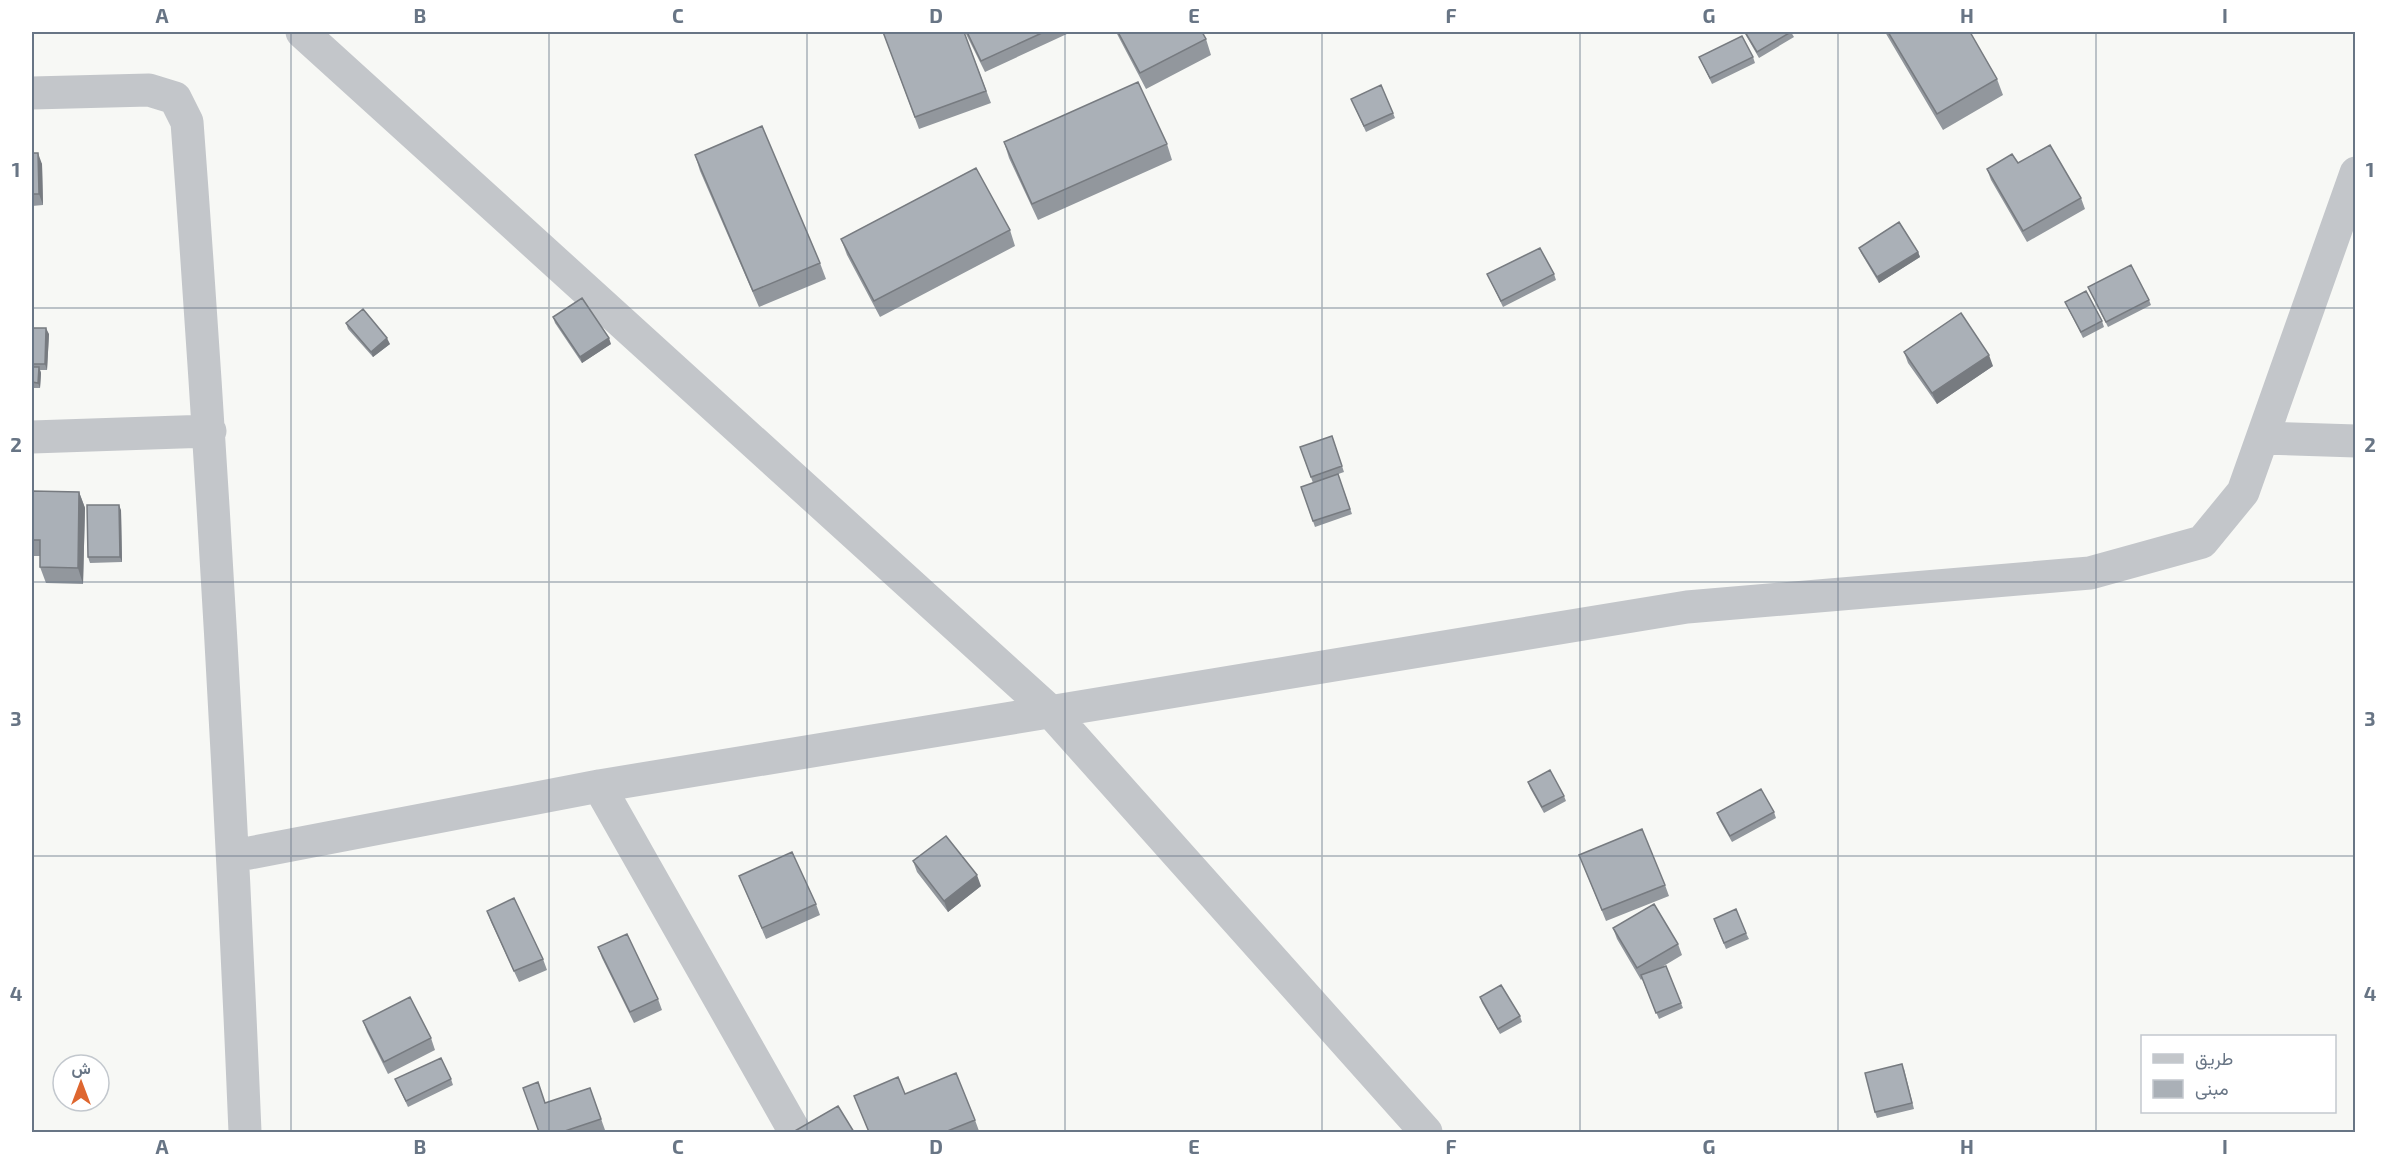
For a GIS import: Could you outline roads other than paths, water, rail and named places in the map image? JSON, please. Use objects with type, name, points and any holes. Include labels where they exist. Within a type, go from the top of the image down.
[{"type":"street","points":[[302,32],[1051,712],[1426,1132]]},
{"type":"street","points":[[32,93],[148,90],[175,98],[187,122],[210,432],[234,856],[245,1132]]},
{"type":"street","points":[[234,856],[599,786],[1687,607],[2090,573],[2202,542],[2243,492],[2355,173]]},
{"type":"street","points":[[32,437],[210,432]]},
{"type":"street","points":[[2263,438],[2355,441]]},
{"type":"street","points":[[599,786],[795,1132]]}]
